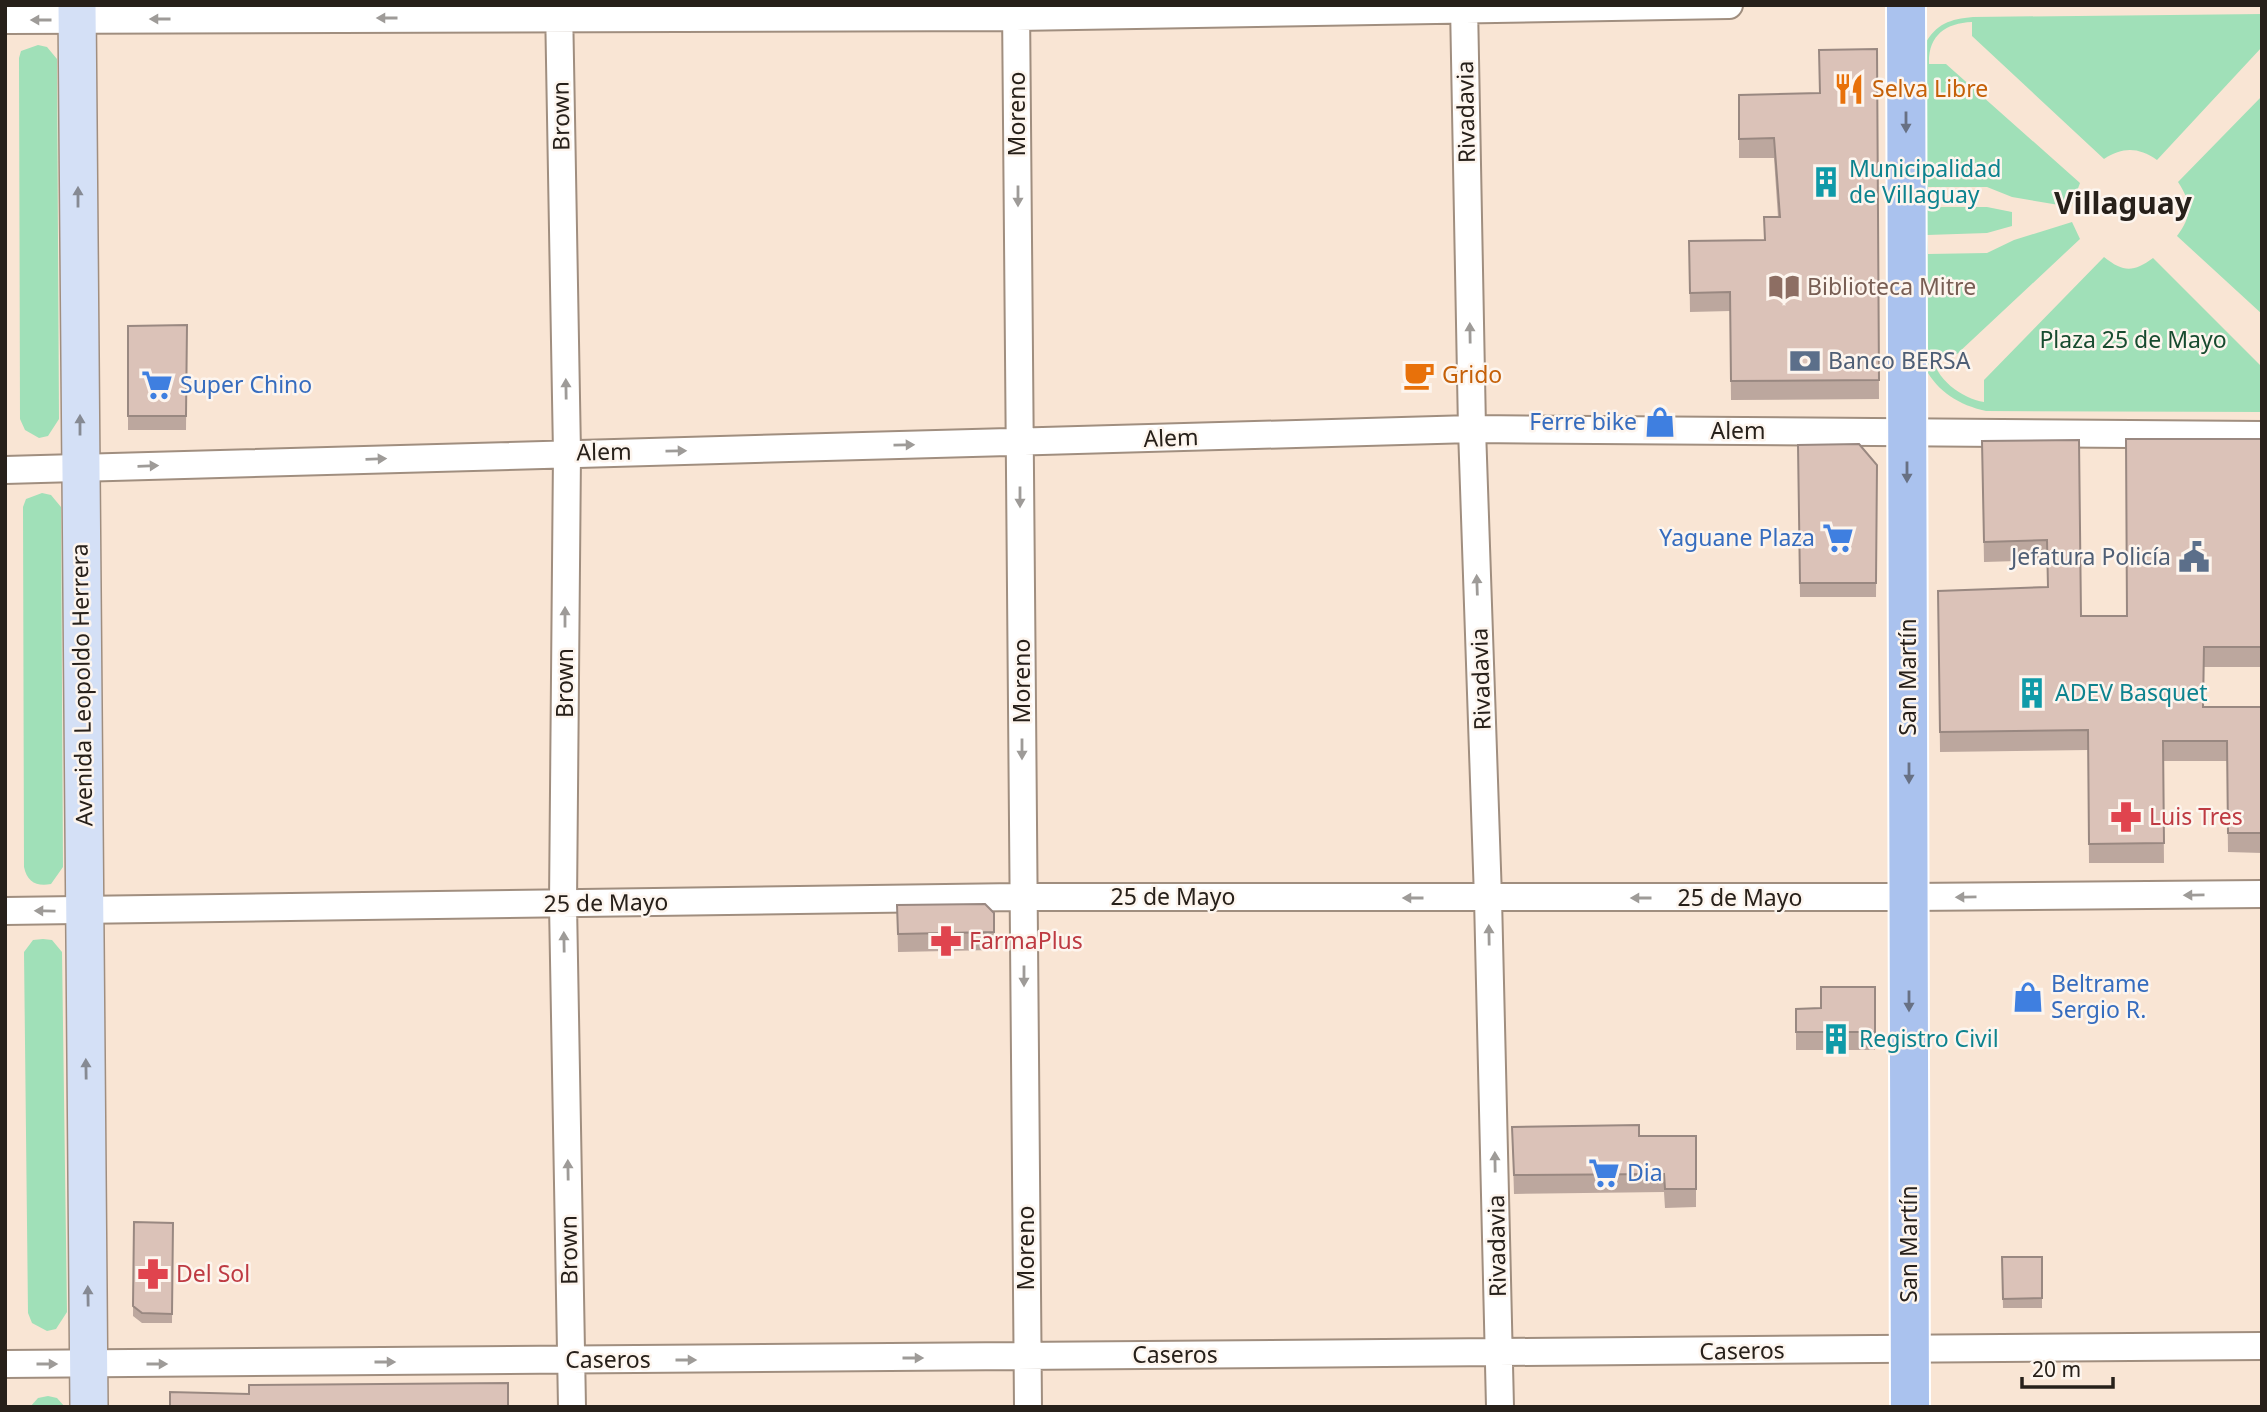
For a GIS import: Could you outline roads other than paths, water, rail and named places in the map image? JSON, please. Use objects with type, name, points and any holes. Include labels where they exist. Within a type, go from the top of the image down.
[{"type":"main road","name":"San Martín","points":[[1906,5],[1910,1407]]},
{"type":"street","points":[[5,19],[77,12],[1016,11],[1730,5]]},
{"type":"street","name":"Rivadavia","points":[[1464,7],[1472,429],[1488,898],[1500,1407]]},
{"type":"street","name":"Brown","points":[[560,11],[566,453],[563,904],[572,1407]]},
{"type":"street","name":"Moreno","points":[[1016,11],[1028,1407]]},
{"type":"street","name":"Avenida Leopoldo Herrera","points":[[77,12],[89,1407]]},
{"type":"street","name":"Alem","points":[[5,470],[1472,429],[2262,435]]},
{"type":"street","name":"25 de Mayo","points":[[5,911],[1023,897],[1909,897],[2262,894]]},
{"type":"street","name":"Caseros","points":[[5,1364],[2262,1346]]},
{"type":"place","name":"Selva Libre","points":[[1849,89]]},
{"type":"place","name":"Municipalidad de Villaguay","points":[[1826,182]]},
{"type":"place","name":"Biblioteca Mitre","points":[[1784,287]]},
{"type":"place","name":"Banco BERSA","points":[[1805,361]]},
{"type":"place","name":"Grido","points":[[1419,375]]},
{"type":"place","name":"Super Chino","points":[[157,385]]},
{"type":"place","name":"Ferre bike","points":[[1660,422]]},
{"type":"place","name":"Yaguane Plaza","points":[[1838,538]]},
{"type":"place","name":"Jefatura Policía","points":[[2194,557]]},
{"type":"place","name":"ADEV Basquet","points":[[2032,693]]},
{"type":"place","name":"Luis Tres","points":[[2126,817]]},
{"type":"place","name":"FarmaPlus","points":[[946,941]]},
{"type":"place","name":"Beltrame Sergio R.","points":[[2028,997]]},
{"type":"place","name":"Registro Civil","points":[[1836,1039]]},
{"type":"place","name":"Dia","points":[[1604,1173]]},
{"type":"place","name":"Del Sol","points":[[153,1274]]},
{"type":"district","name":"Villaguay","points":[[2123,204]]},
{"type":"park label","name":"Plaza 25 de Mayo","points":[[2133,340]]}]
